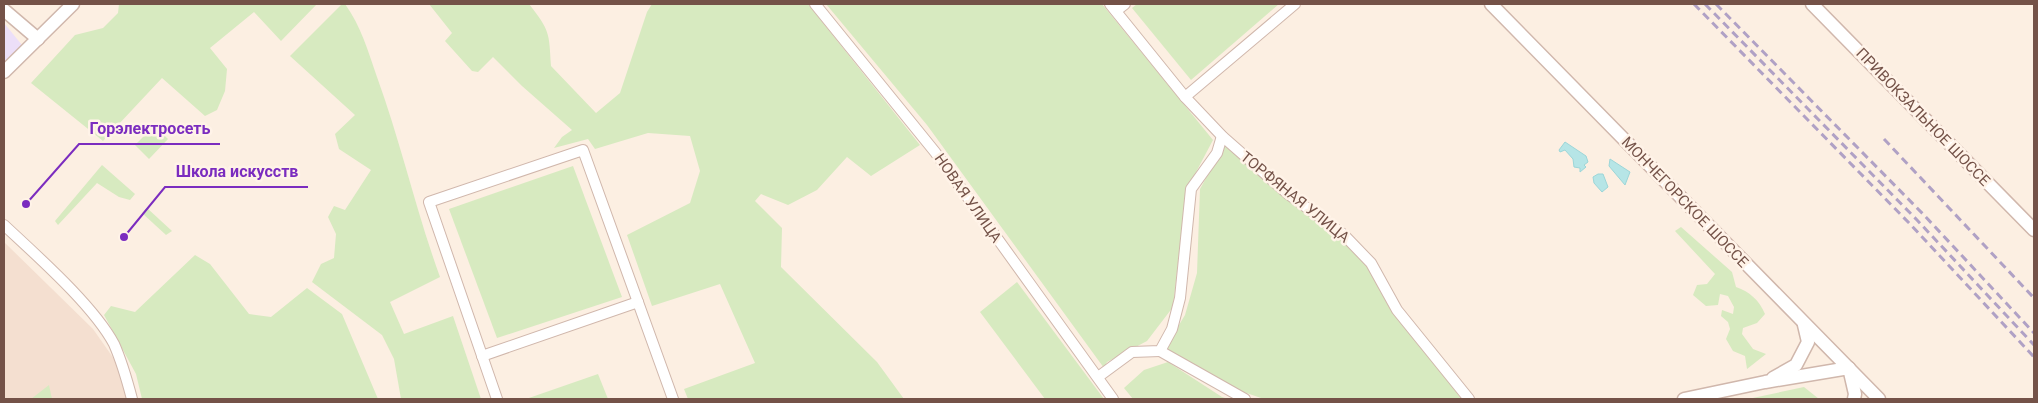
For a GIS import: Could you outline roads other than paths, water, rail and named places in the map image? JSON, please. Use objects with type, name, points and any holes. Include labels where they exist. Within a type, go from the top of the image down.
[{"type":"street","points":[[4,72],[73,4]]},
{"type":"street","name":"НОВАЯ УЛИЦА","points":[[814,4],[935,152],[1060,329],[1113,399]]},
{"type":"street","points":[[1113,8],[1125,4]]},
{"type":"street","points":[[1185,97],[1295,4]]},
{"type":"street","name":"МОНЧЕГОРСКОЕ ШОССЕ","points":[[1491,4],[1804,325],[1879,399]]},
{"type":"street","name":"ПРИВОКЗАЛЬНОЕ ШОССЕ","points":[[1812,4],[2034,230]]},
{"type":"street","name":"ТОРФЯНАЯ УЛИЦА","points":[[1113,8],[1185,97],[1222,136],[1288,194],[1343,234],[1371,263],[1396,310],[1469,399]]},
{"type":"street","points":[[4,10],[38,39]]},
{"type":"street","points":[[1160,350],[1172,329],[1180,298],[1191,190],[1217,153],[1222,136]]},
{"type":"street","points":[[497,399],[429,202],[583,150],[673,399]]},
{"type":"street","points":[[4,225],[84,304],[113,343],[126,376],[132,399]]},
{"type":"street","points":[[482,356],[638,302]]},
{"type":"street","points":[[1765,382],[1796,365],[1808,342],[1804,325]]},
{"type":"street","points":[[1098,377],[1132,352],[1160,350],[1245,399]]},
{"type":"street","points":[[1684,399],[1765,382],[1849,368],[1855,394],[1854,399]]},
{"type":"water","points":[[1565,142],[1586,156],[1588,162],[1584,165],[1586,167],[1580,172],[1580,168],[1574,167],[1573,159],[1565,150],[1560,152],[1559,150]]},
{"type":"water","points":[[1610,159],[1630,172],[1625,185],[1609,166]]},
{"type":"water","points":[[1603,174],[1608,187],[1602,192],[1594,183],[1593,177]]},
{"type":"railway","points":[[1694,4],[1911,225],[2034,357]]},
{"type":"railway","points":[[1705,4],[1917,220],[2034,345]]},
{"type":"railway","points":[[1716,4],[1923,214],[2034,333]]},
{"type":"railway","points":[[1884,139],[2034,298]]},
{"type":"place","name":"Горэлектросеть","points":[[26,204]]},
{"type":"place","name":"Школа искусств","points":[[124,237]]}]
